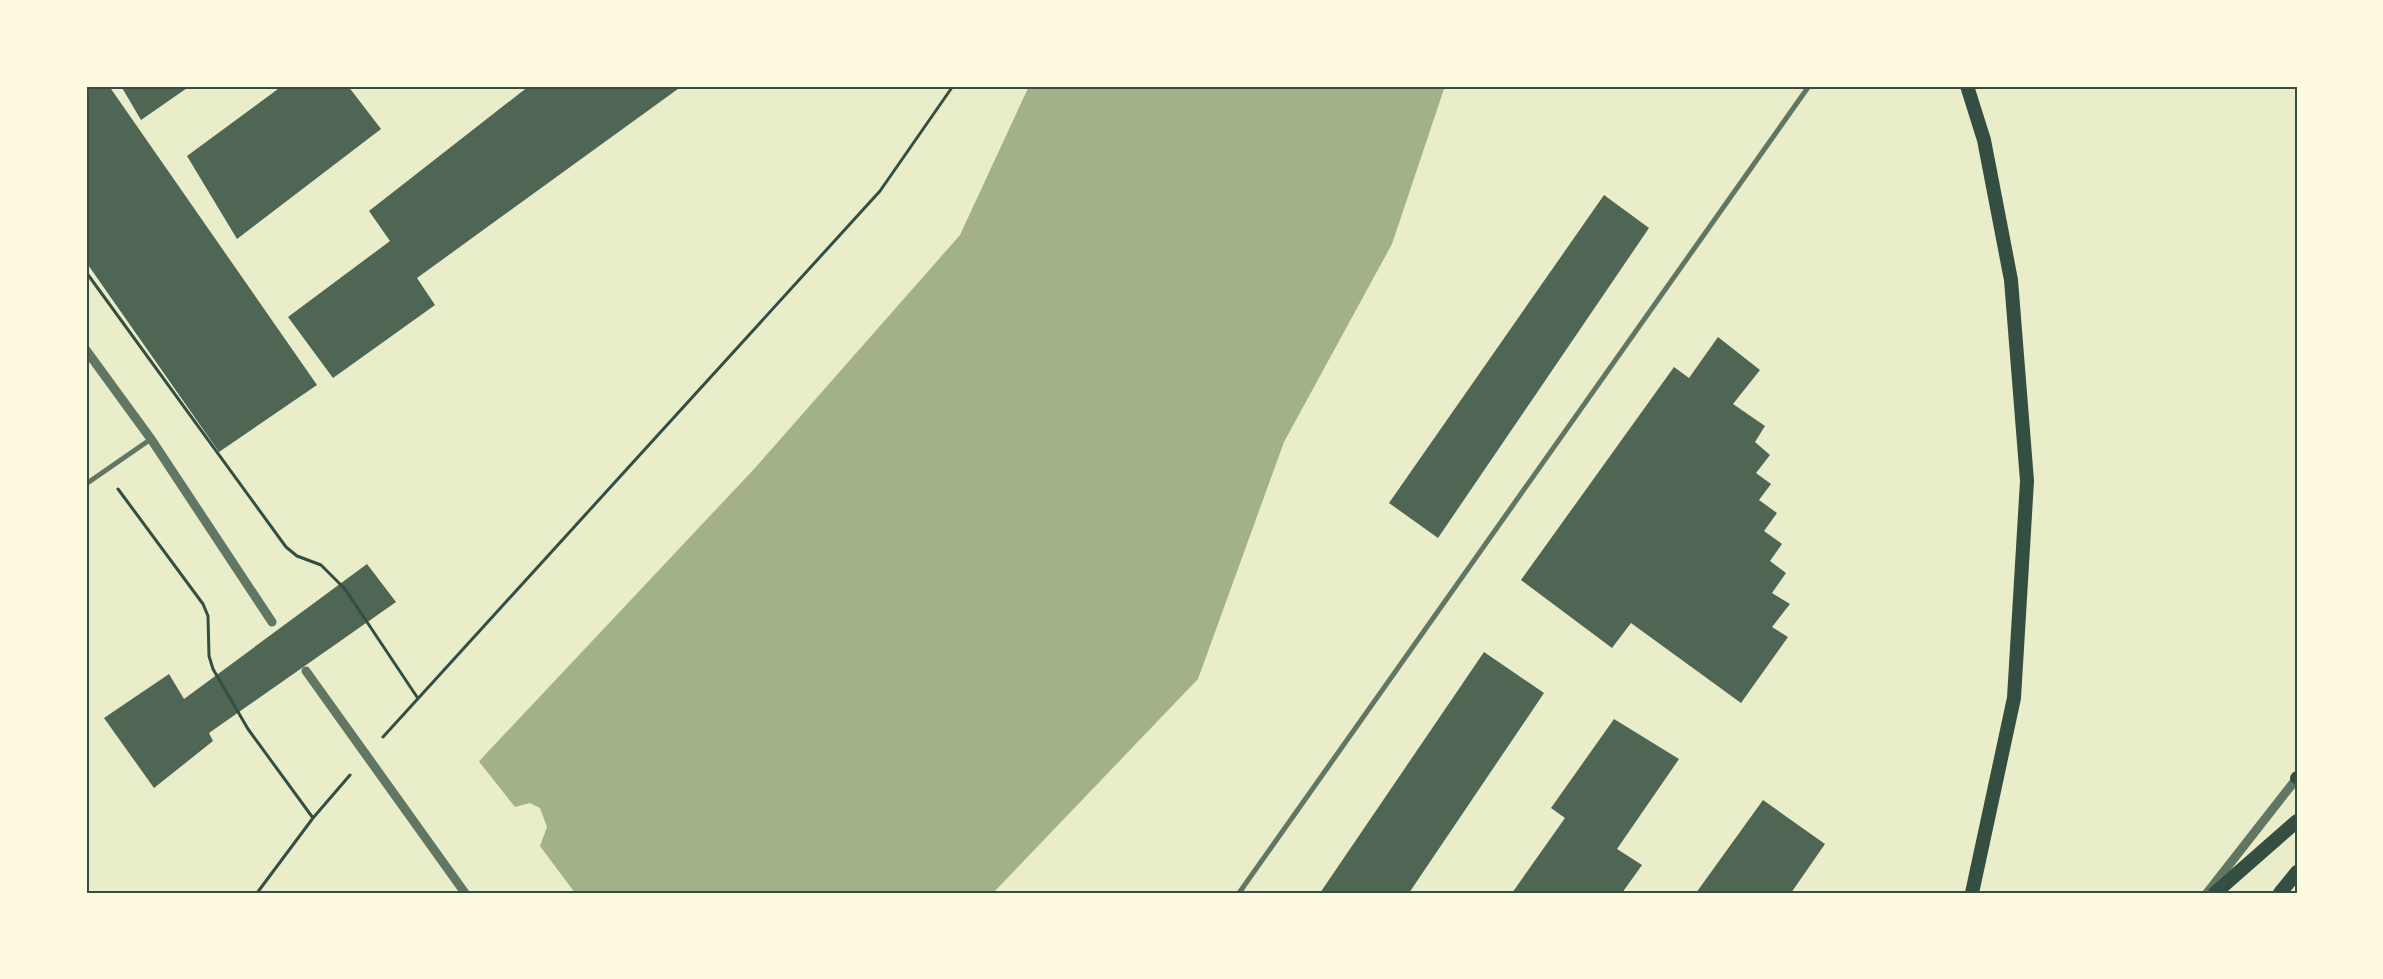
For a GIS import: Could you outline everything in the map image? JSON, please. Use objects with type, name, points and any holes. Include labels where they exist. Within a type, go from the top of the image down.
[{"type":"highway","points":[[1967,86],[1984,140],[2011,280],[2027,481],[2014,698],[1972,893]]},
{"type":"highway","points":[[2215,893],[2297,821]]},
{"type":"highway","points":[[2280,893],[2297,872]]},
{"type":"street","points":[[1239,893],[1809,86]]},
{"type":"street","points":[[86,350],[151,439],[272,622]]},
{"type":"street","points":[[86,484],[151,439]]},
{"type":"street","points":[[306,671],[465,893]]},
{"type":"street","points":[[2206,893],[2297,778]]},
{"type":"path","points":[[378,742],[880,191],[953,86]]},
{"type":"path","points":[[86,272],[286,547],[297,556],[321,565],[345,589],[417,697]]},
{"type":"path","points":[[104,472],[203,604],[208,616],[209,656],[213,669],[248,729],[313,818]]},
{"type":"path","points":[[257,893],[313,818],[352,773]]},
{"type":"shaded area","points":[[1029,86],[1445,86],[1392,244],[1284,442],[1198,679],[993,893],[355,893],[755,468],[960,235]]},
{"type":"pier","points":[[477,759],[515,807],[530,803],[540,808],[547,827],[540,846],[575,893],[353,893]]},
{"type":"building","points":[[86,86],[109,86],[317,385],[219,452],[86,262]]},
{"type":"building","points":[[121,86],[190,86],[141,120]]},
{"type":"building","points":[[282,86],[348,86],[381,129],[237,239],[187,156]]},
{"type":"building","points":[[529,86],[682,86],[417,278],[435,305],[333,378],[288,317],[390,241],[369,211]]},
{"type":"building","points":[[1604,195],[1649,228],[1438,538],[1389,503]]},
{"type":"building","points":[[1718,337],[1760,370],[1733,404],[1765,426],[1755,442],[1770,455],[1756,473],[1771,484],[1759,500],[1777,513],[1764,531],[1782,544],[1770,561],[1786,573],[1772,593],[1790,604],[1772,627],[1788,637],[1741,703],[1631,623],[1612,648],[1521,580],[1674,367],[1689,378]]},
{"type":"building","points":[[367,564],[396,602],[209,733],[213,741],[154,788],[104,718],[169,674],[184,699]]},
{"type":"building","points":[[1484,652],[1544,693],[1409,893],[1320,893]]},
{"type":"building","points":[[1614,719],[1679,759],[1617,849],[1642,865],[1622,893],[1512,893],[1565,818],[1551,808]]},
{"type":"building","points":[[1763,800],[1825,844],[1791,893],[1696,893]]}]
